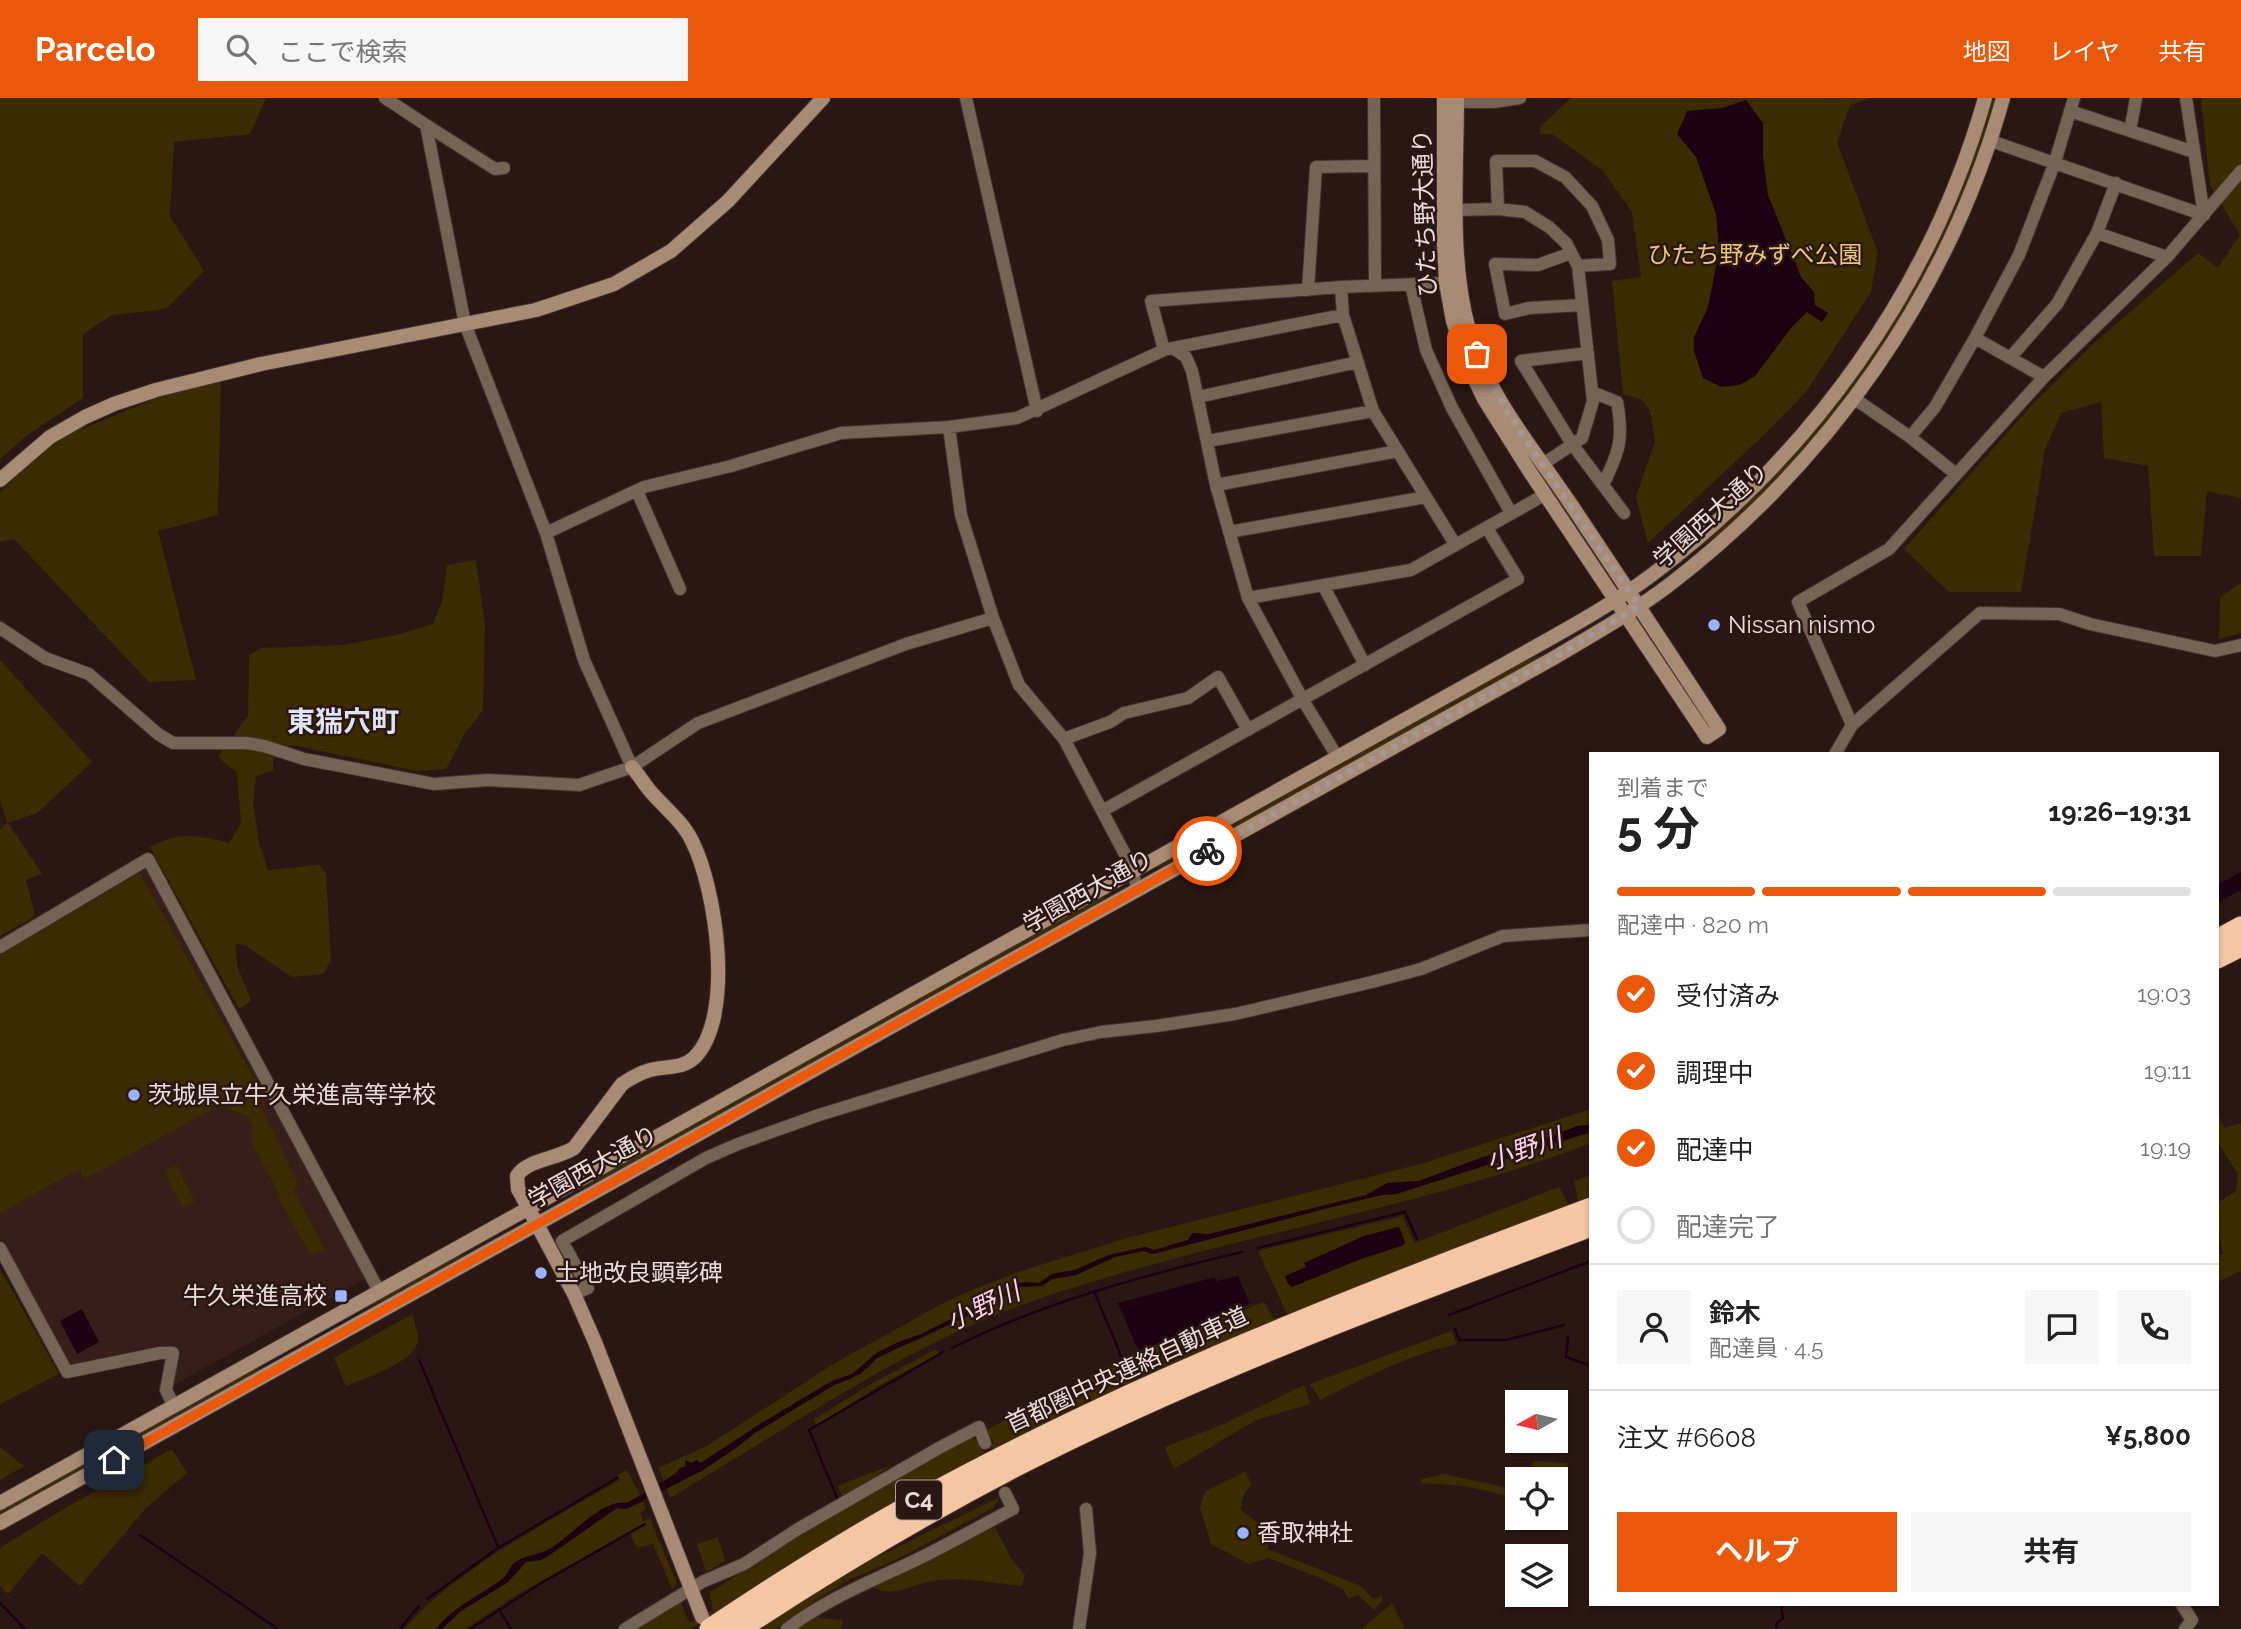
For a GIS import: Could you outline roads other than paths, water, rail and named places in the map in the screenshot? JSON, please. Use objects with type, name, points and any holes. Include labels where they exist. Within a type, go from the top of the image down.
[{"type":"highway","points":[[2219,939],[2241,928]]},
{"type":"highway","points":[[2219,957],[2241,946]]},
{"type":"highway","name":"首都圏中央連絡自動車道","points":[[706,1623],[933,1492],[1068,1423],[1202,1362],[1346,1302],[1589,1209]]},
{"type":"highway","name":"首都圏中央連絡自動車道","points":[[740,1629],[953,1501],[1137,1408],[1327,1327],[1589,1227]]},
{"type":"main road","points":[[0,480],[50,437],[114,404],[156,390],[261,364],[536,310],[614,284],[671,251],[728,201],[823,98]]},
{"type":"main road","name":"学園西大通り","points":[[0,1503],[1338,758],[1549,639],[1615,600],[1658,570],[1718,522],[1764,477],[1840,390],[1888,320],[1931,240],[1959,177],[1985,98]]},
{"type":"main road","name":"学園西大通り","points":[[0,1523],[1552,659],[1639,606],[1739,526],[1785,480],[1855,399],[1902,328],[1948,245],[1991,141],[2003,98]]},
{"type":"main road","name":"ひたち野大通り","points":[[1453,99],[1459,283],[1469,333],[1496,394],[1629,590],[1719,729],[1707,737],[1495,417],[1473,378],[1453,321],[1446,283],[1444,244],[1453,99]]},
{"type":"main road","points":[[632,767],[692,840],[702,864],[716,942],[719,983],[716,1014],[705,1042],[698,1054],[688,1063],[652,1070],[630,1078],[622,1084],[574,1148],[566,1154],[520,1170],[517,1176],[518,1189],[574,1294],[706,1623]]},
{"type":"street","points":[[385,98],[495,169],[504,168]]},
{"type":"street","points":[[966,98],[1037,411]]},
{"type":"street","points":[[1374,98],[1375,286]]},
{"type":"street","points":[[1453,99],[1520,98]]},
{"type":"street","points":[[2130,131],[2136,98]]},
{"type":"street","points":[[2186,98],[2203,215]]},
{"type":"street","points":[[1910,437],[1936,407],[2019,255],[2055,162],[2072,105],[2130,131],[2194,152]]},
{"type":"street","points":[[426,125],[465,324],[546,533],[584,660],[632,767]]},
{"type":"street","points":[[1991,141],[2203,215]]},
{"type":"street","points":[[1498,209],[1496,161],[1535,161],[1565,177],[1592,206],[1608,240],[1610,264],[1578,266]]},
{"type":"street","points":[[1308,290],[1316,167],[1374,166]]},
{"type":"street","points":[[1853,725],[1798,602],[1889,549],[2044,377],[2167,257],[2241,171]]},
{"type":"street","points":[[2010,358],[2057,304],[2097,233],[2116,183]]},
{"type":"street","points":[[1457,210],[1498,209],[1525,212],[1549,227],[1566,243],[1578,266],[1593,401],[1582,438],[1543,464]]},
{"type":"street","points":[[2097,233],[2167,257]]},
{"type":"street","points":[[1571,253],[1538,265],[1495,264],[1505,314],[1529,309],[1582,305]]},
{"type":"street","points":[[1338,758],[1248,598],[1216,485],[1198,397],[1186,357],[1168,349],[1151,301],[1446,283]]},
{"type":"street","points":[[1411,285],[1426,350],[1452,408],[1511,513]]},
{"type":"street","points":[[1341,288],[1343,315],[1373,411],[1455,544]]},
{"type":"street","points":[[546,533],[637,491],[841,433],[949,427],[1017,418],[1168,349],[1343,315]]},
{"type":"street","points":[[1975,338],[2044,377]]},
{"type":"street","points":[[1588,353],[1521,361],[1572,444],[1624,513]]},
{"type":"street","points":[[1198,397],[1358,362]]},
{"type":"street","points":[[1592,391],[1617,402],[1622,426],[1617,457],[1603,485]]},
{"type":"street","points":[[1855,399],[1910,437],[1956,474]]},
{"type":"street","points":[[1208,441],[1373,411]]},
{"type":"street","points":[[949,427],[961,515],[993,618],[1019,685],[1064,739],[1127,858],[1138,889]]},
{"type":"street","points":[[1216,485],[1398,451]]},
{"type":"street","points":[[637,491],[680,589]]},
{"type":"street","points":[[1248,598],[1411,570],[1546,494]]},
{"type":"street","points":[[1229,532],[1426,497]]},
{"type":"street","points":[[1102,811],[1518,579],[1487,528]]},
{"type":"street","points":[[1323,585],[1365,665]]},
{"type":"street","points":[[1836,752],[1853,725],[1979,613],[2059,614],[2090,624],[2215,651],[2241,645]]},
{"type":"street","points":[[0,628],[46,658],[89,674],[158,734],[173,743],[247,743],[304,759],[433,784],[488,780],[579,785],[632,767],[698,723],[906,645],[993,618]]},
{"type":"street","points":[[1064,739],[1110,722],[1124,713],[1188,698],[1218,677],[1248,730]]},
{"type":"street","points":[[0,947],[148,859],[379,1291]]},
{"type":"street","points":[[574,1294],[588,1288],[562,1241],[706,1158],[738,1144],[819,1115],[1063,1040],[1101,1032],[1235,1014],[1347,988],[1421,969],[1503,936],[1589,930]]},
{"type":"street","points":[[0,1248],[67,1372],[160,1353],[173,1353],[166,1390],[174,1406]]},
{"type":"street","points":[[625,1629],[692,1588],[744,1563],[810,1522],[979,1427],[985,1443]]},
{"type":"street","points":[[787,1629],[837,1596],[918,1559],[1013,1509],[1005,1493]]},
{"type":"street","points":[[1079,1629],[1090,1553],[1086,1509]]},
{"type":"street","points":[[2183,1606],[2192,1620],[2185,1629]]},
{"type":"water","points":[[1746,100],[1763,123],[1763,157],[1768,195],[1801,277],[1814,292],[1815,305],[1828,313],[1822,322],[1807,312],[1791,328],[1755,376],[1740,385],[1721,387],[1703,378],[1694,351],[1694,337],[1708,307],[1719,251],[1716,214],[1696,157],[1677,134],[1687,111],[1722,108]]},
{"type":"water","points":[[2241,872],[2241,890],[2219,902],[2219,884]]},
{"type":"water","name":"小野川","points":[[1589,1125],[1589,1133],[1396,1194],[1328,1208],[1153,1254],[1143,1251],[1115,1257],[1076,1275],[1052,1279],[1042,1286],[1020,1287],[997,1302],[877,1358],[860,1374],[834,1385],[755,1433],[703,1470],[626,1509],[617,1508],[548,1556],[526,1562],[508,1582],[461,1611],[442,1629],[436,1629],[458,1608],[503,1578],[518,1560],[550,1549],[597,1512],[618,1503],[627,1503],[676,1474],[680,1468],[686,1466],[685,1460],[691,1463],[697,1460],[701,1463],[832,1381],[852,1374],[878,1352],[1007,1292],[1019,1283],[1039,1283],[1052,1274],[1075,1270],[1109,1255],[1145,1247],[1154,1250],[1188,1240],[1193,1233],[1209,1234],[1366,1195],[1387,1183],[1419,1181],[1483,1157],[1533,1144],[1577,1126]]},
{"type":"water","points":[[1399,1227],[1404,1245],[1292,1287],[1288,1284],[1285,1276],[1306,1267],[1304,1263],[1364,1236]]},
{"type":"water","points":[[1238,1276],[1248,1305],[1141,1350],[1137,1348],[1118,1303],[1215,1277],[1216,1281]]},
{"type":"water","points":[[82,1309],[99,1342],[77,1354],[60,1321]]},
{"type":"waterway","points":[[1258,1248],[1405,1212],[1417,1239]]},
{"type":"waterway","name":"小野川","points":[[952,1348],[1057,1304],[1168,1270],[1242,1252]]},
{"type":"waterway","points":[[1449,1315],[1589,1262]]},
{"type":"waterway","points":[[1094,1291],[1121,1356]]},
{"type":"waterway","points":[[1455,1329],[1459,1340],[1506,1340],[1564,1325]]},
{"type":"waterway","points":[[1568,1337],[1566,1357],[1589,1365]]},
{"type":"waterway","points":[[837,1498],[809,1430],[943,1352]]},
{"type":"waterway","points":[[419,1360],[498,1547]]},
{"type":"waterway","points":[[427,1599],[498,1548],[617,1478]]},
{"type":"waterway","points":[[470,1629],[538,1585],[645,1524]]},
{"type":"waterway","points":[[140,1535],[278,1629]]},
{"type":"waterway","points":[[0,1603],[25,1629]]},
{"type":"waterway","points":[[400,1629],[419,1606]]},
{"type":"waterway","points":[[1776,1629],[1777,1623],[1783,1618],[1781,1606]]},
{"type":"waterway","points":[[499,1609],[511,1629]]},
{"type":"place","name":"Nissan nismo","points":[[1714,625]]},
{"type":"place","name":"茨城県立牛久栄進高等学校","points":[[134,1095]]},
{"type":"place","name":"土地改良顕彰碑","points":[[541,1273]]},
{"type":"place","name":"牛久栄進高校","points":[[341,1296]]},
{"type":"place","name":"香取神社","points":[[1243,1533]]},
{"type":"district","name":"東猯穴町","points":[[343,721]]},
{"type":"park label","name":"ひたち野みずべ公園","points":[[1755,255]]}]
